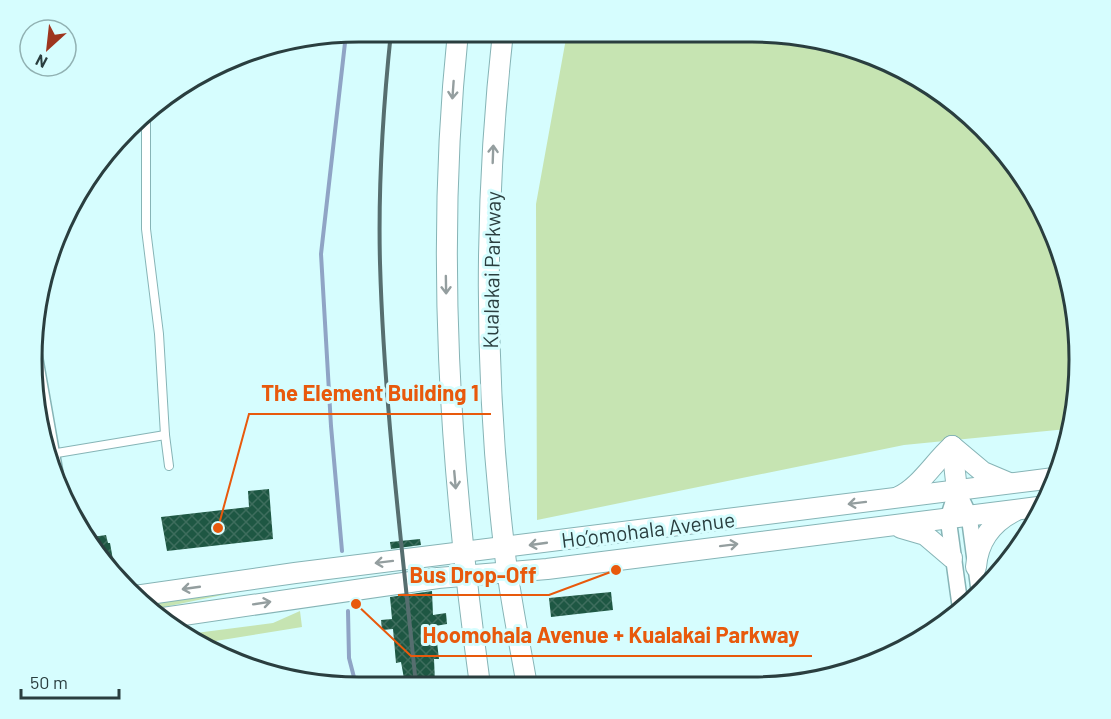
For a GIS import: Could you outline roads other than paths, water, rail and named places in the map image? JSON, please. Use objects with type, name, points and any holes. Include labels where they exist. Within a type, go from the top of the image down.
[{"type":"main road","name":"Kualakai Parkway","points":[[457,42],[447,192],[449,385],[463,552],[479,677]]},
{"type":"main road","name":"Kualakai Parkway","points":[[501,42],[492,189],[489,348],[504,548],[525,677]]},
{"type":"main road","points":[[952,446],[983,472],[1012,484]]},
{"type":"main road","points":[[952,446],[957,490]]},
{"type":"main road","points":[[895,498],[916,485],[931,466],[952,446]]},
{"type":"main road","name":"Ho’omohala Avenue","points":[[146,594],[463,552],[1046,479]]},
{"type":"main road","name":"Ho’omohala Avenue","points":[[174,616],[334,592],[1028,508]]},
{"type":"main road","points":[[976,567],[979,547],[987,533],[998,522],[1028,508]]},
{"type":"main road","points":[[890,526],[925,535],[952,558]]},
{"type":"street","points":[[957,490],[969,515],[978,581]]},
{"type":"street","points":[[957,490],[948,519],[959,600]]},
{"type":"lane","points":[[146,125],[146,229],[159,334],[169,466]]},
{"type":"lane","points":[[56,452],[165,435]]},
{"type":"waterway","points":[[342,551],[331,426],[321,254],[345,43]]},
{"type":"waterway","points":[[348,611],[349,658],[354,677]]},
{"type":"railway","points":[[390,42],[380,205],[382,316],[389,422],[415,677]]},
{"type":"place","name":"The Element Building 1","points":[[218,528]]},
{"type":"place","name":"Bus Drop-Off","points":[[616,570]]},
{"type":"place","name":"Hoomohala Avenue + Kualakai Parkway","points":[[356,604]]}]
